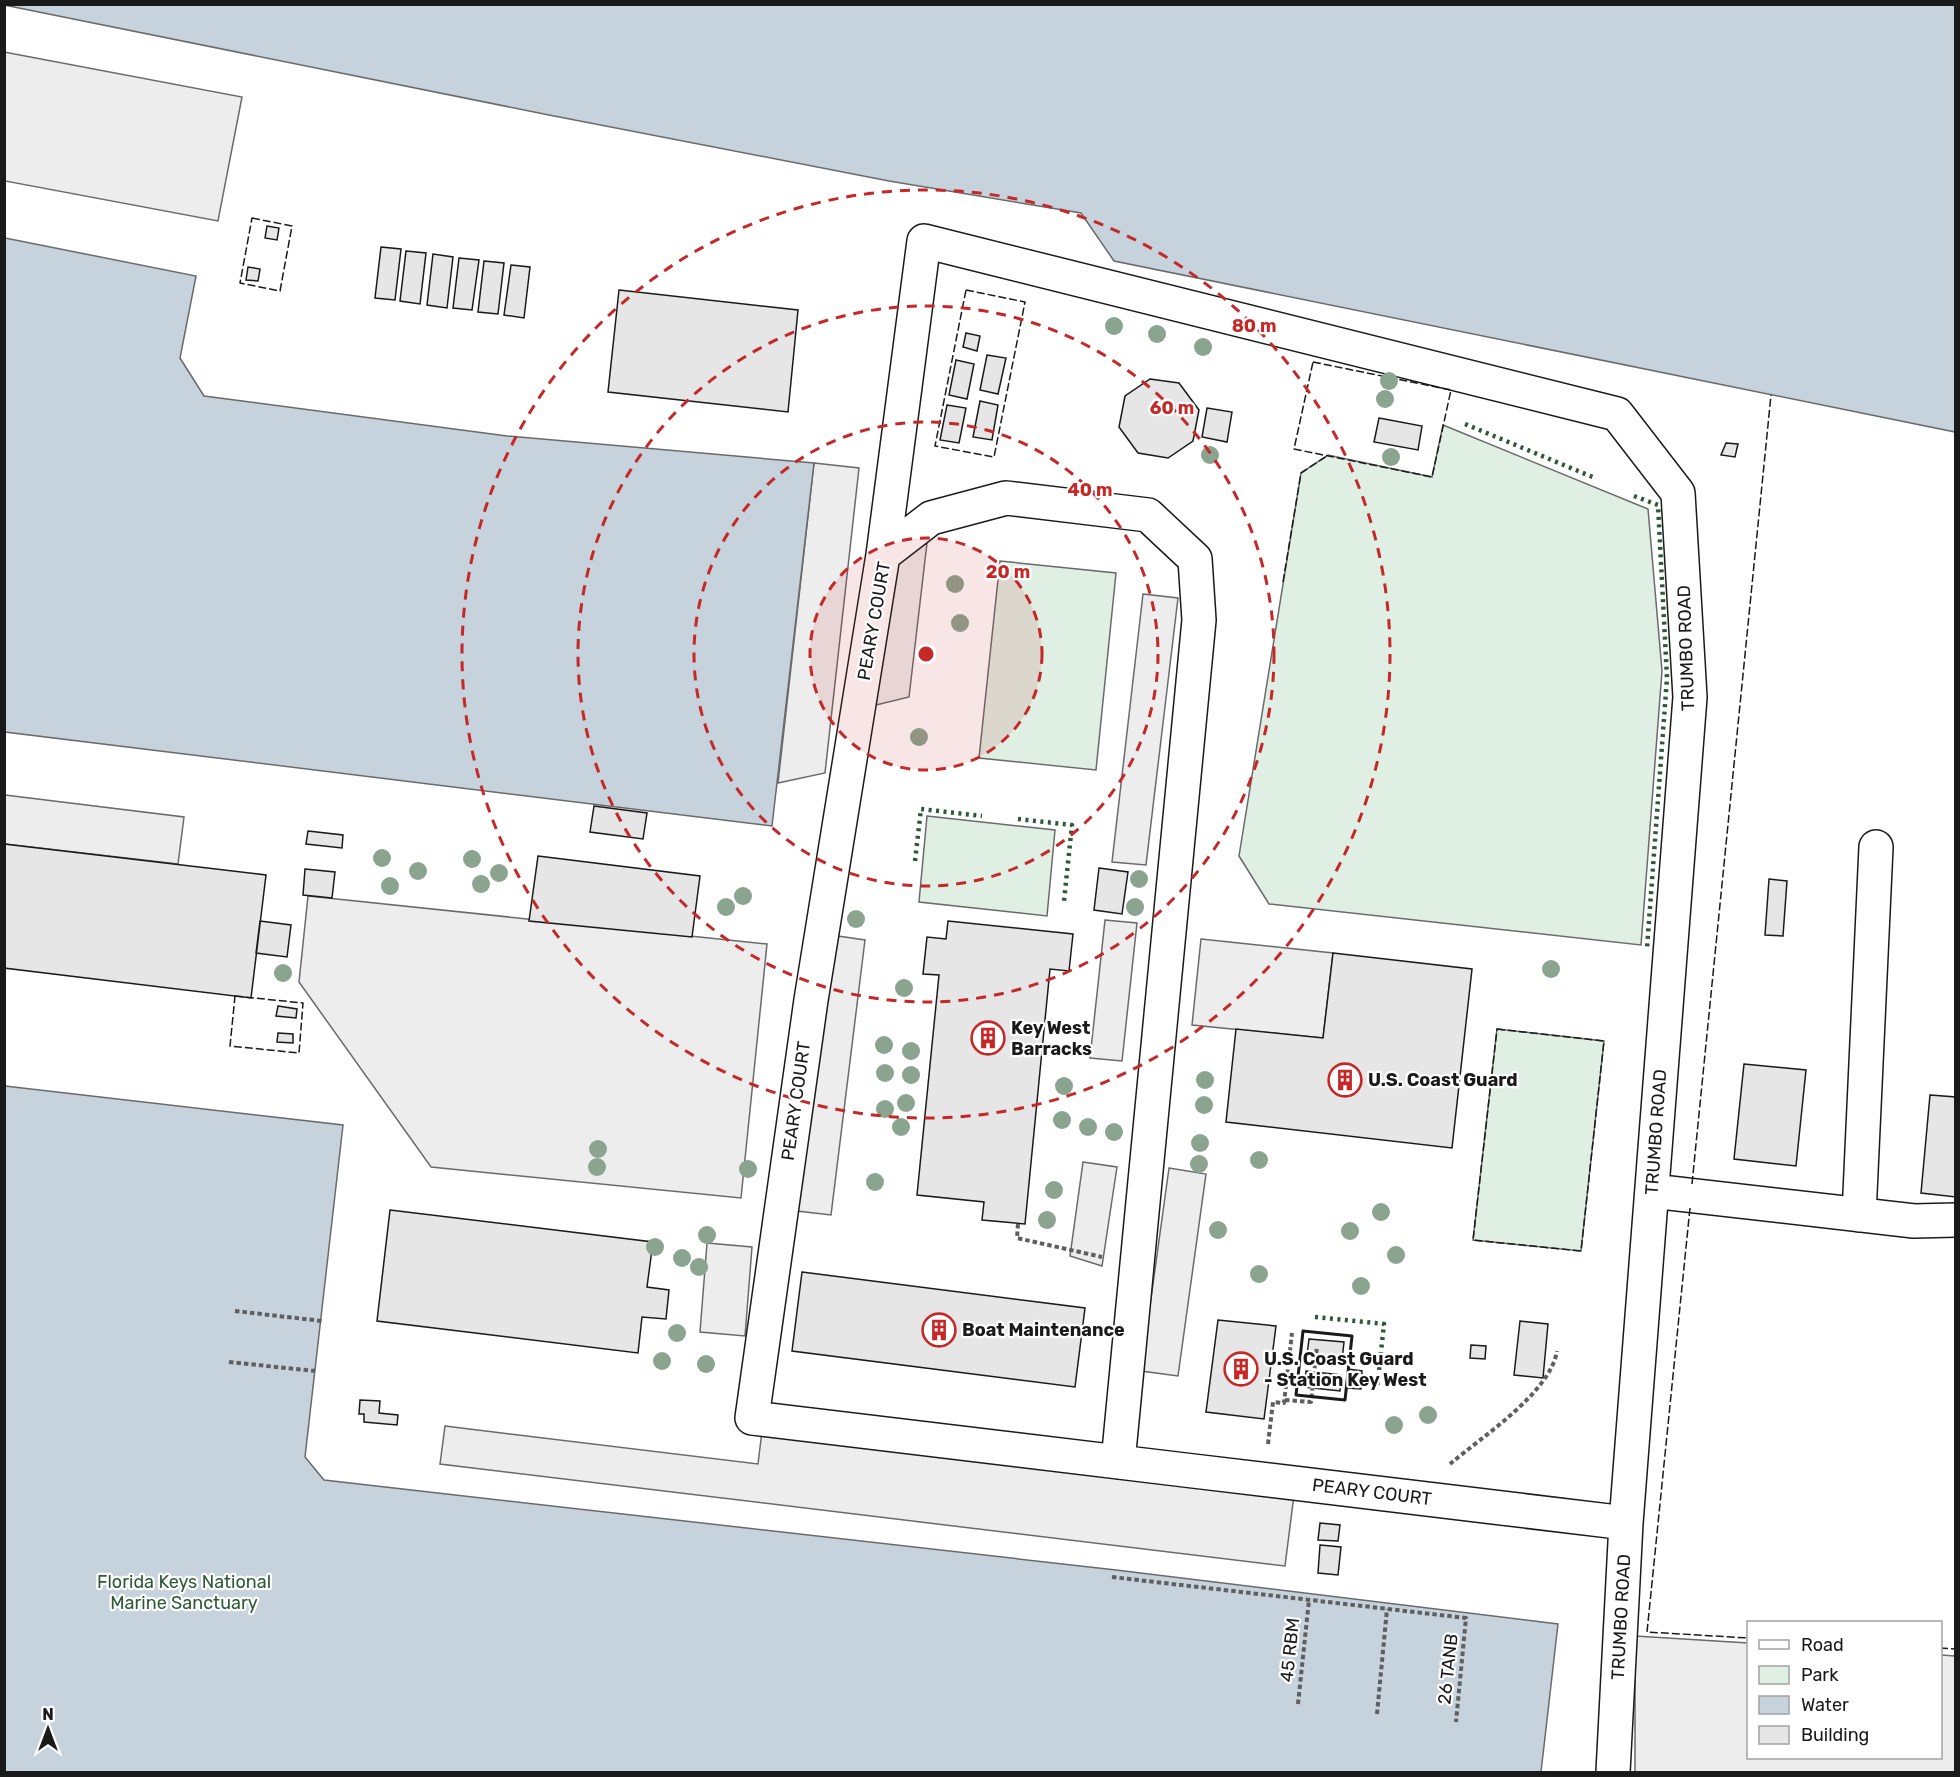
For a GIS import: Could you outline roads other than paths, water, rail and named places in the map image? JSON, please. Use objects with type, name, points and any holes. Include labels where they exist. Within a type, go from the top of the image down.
[{"type":"lane","name":"TRUMBO ROAD","points":[[883,555],[924,241],[1617,414],[1678,493],[1690,697],[1626,1523],[1613,1773]]},
{"type":"lane","name":"PEARY COURT","points":[[1118,1462],[1199,620],[1195,559],[1148,515],[1006,498],[931,518],[883,555],[811,1000],[752,1418],[1118,1462],[1411,1497],[1626,1523]]},
{"type":"lane","points":[[1859,1215],[1876,847]]},
{"type":"lane","points":[[1652,1191],[1914,1221],[1956,1220]]},
{"type":"water","points":[[4,5],[1955,5],[1955,432],[1114,261],[1081,213],[889,181]]},
{"type":"water","points":[[5,238],[196,276],[180,358],[204,396],[507,436],[814,463],[772,826],[5,732]]},
{"type":"water","name":"Florida Keys National Marine Sanctuary","points":[[5,1086],[343,1125],[305,1457],[324,1480],[1116,1570],[1558,1624],[1541,1772],[5,1772]]},
{"type":"place","name":"Key West Barracks","points":[[988,1038]]},
{"type":"place","name":"U.S. Coast Guard","points":[[1345,1080]]},
{"type":"place","name":"Boat Maintenance","points":[[939,1330]]},
{"type":"place","name":"U.S. Coast Guard - Station Key West","points":[[1241,1369]]}]
